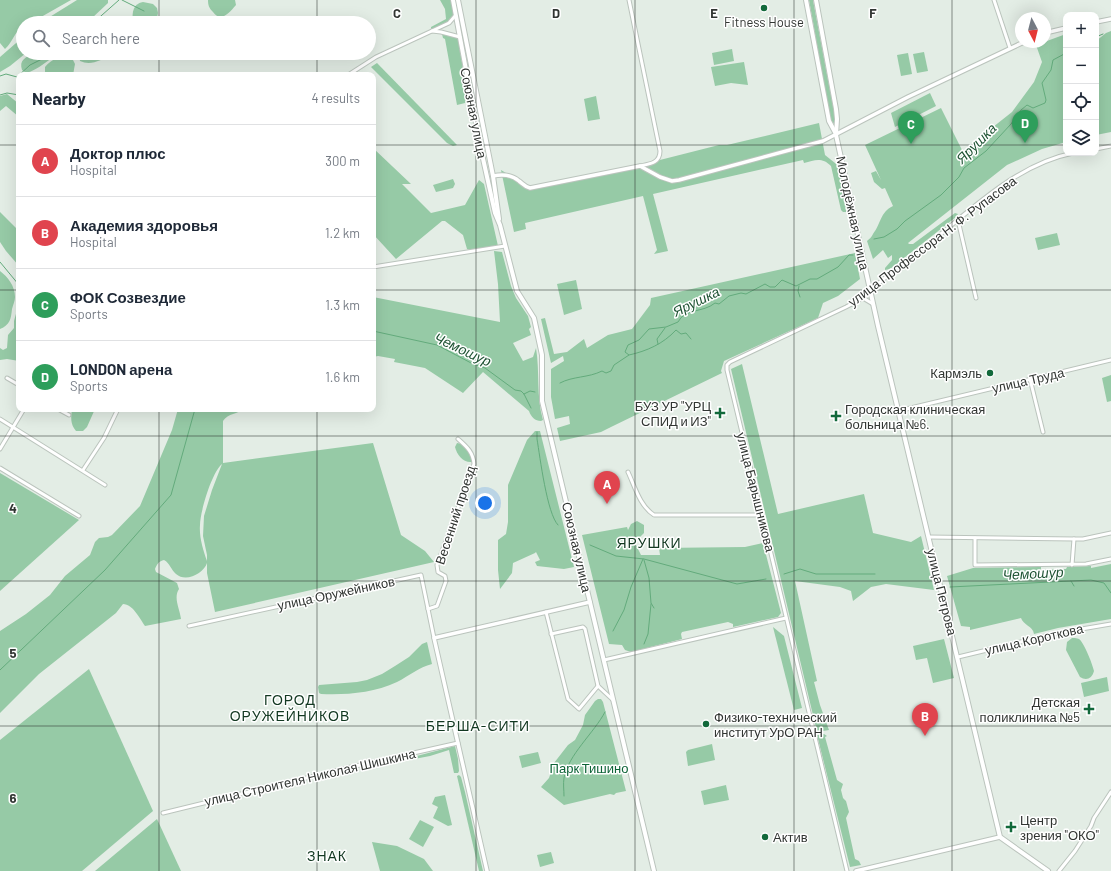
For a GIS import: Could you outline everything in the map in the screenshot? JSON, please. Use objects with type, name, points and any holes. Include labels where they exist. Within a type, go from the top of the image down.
[{"type":"main road","name":"Союзная улица","points":[[453,0],[480,145],[505,246],[517,292],[534,318],[542,355],[542,401],[654,871]]},
{"type":"main road","name":"Союзная улица","points":[[458,0],[493,176],[497,212]]},
{"type":"main road","name":"Молодёжная улица","points":[[806,0],[828,121],[836,135]]},
{"type":"main road","name":"Молодёжная улица","points":[[816,0],[836,109],[836,135],[870,291]]},
{"type":"main road","points":[[455,16],[460,15]]},
{"type":"main road","name":"улица Петрова","points":[[870,291],[1000,837]]},
{"type":"main road","points":[[1000,837],[1048,871]]},
{"type":"street","points":[[493,176],[501,174],[508,176],[517,179],[525,187],[530,188],[640,166],[654,162],[659,156],[660,152],[629,0]]},
{"type":"street","points":[[994,0],[1010,48]]},
{"type":"street","points":[[376,56],[451,21],[455,16]]},
{"type":"street","points":[[1099,21],[1111,19]]},
{"type":"street","points":[[1051,32],[1063,29]]},
{"type":"street","points":[[430,31],[460,37]]},
{"type":"street","points":[[640,166],[658,176],[677,181],[824,141],[888,107],[1015,46]]},
{"type":"street","points":[[352,72],[370,60]]},
{"type":"street","points":[[1099,148],[1111,146]]},
{"type":"street","name":"улица Профессора Н. Ф. Рупасова","points":[[727,366],[730,362],[862,298],[997,190],[1032,166],[1063,156]]},
{"type":"street","points":[[958,220],[976,298]]},
{"type":"street","points":[[376,267],[505,246]]},
{"type":"street","points":[[862,298],[873,304]]},
{"type":"street","name":"улица Труда","points":[[898,411],[1111,360]]},
{"type":"street","name":"улица Барышникова","points":[[727,366],[847,871]]},
{"type":"street","points":[[7,378],[16,384]]},
{"type":"street","points":[[1030,379],[1043,432]]},
{"type":"street","points":[[0,449],[22,412]]},
{"type":"street","points":[[64,412],[69,415]]},
{"type":"street","points":[[83,470],[104,438],[117,412]]},
{"type":"street","points":[[0,419],[105,485]]},
{"type":"street","name":"Весенний проезд","points":[[428,609],[437,606],[446,581],[445,576],[438,572],[437,565],[474,464],[473,456],[470,450],[458,439]]},
{"type":"street","points":[[0,468],[80,516]]},
{"type":"street","points":[[628,472],[644,506],[654,515],[762,516]]},
{"type":"street","points":[[928,537],[1083,539],[1111,533]]},
{"type":"street","points":[[975,538],[975,565],[1072,565],[1111,559]]},
{"type":"street","points":[[1072,565],[1074,539]]},
{"type":"street","name":"улица Оружейников","points":[[189,626],[421,575],[434,638]]},
{"type":"street","points":[[487,871],[434,638],[590,602]]},
{"type":"street","points":[[546,612],[568,699],[579,709],[598,686]]},
{"type":"street","points":[[604,660],[786,618]]},
{"type":"street","name":"улица Короткова","points":[[958,657],[1058,633],[1111,624]]},
{"type":"street","points":[[551,634],[581,627],[585,629],[598,686],[614,702]]},
{"type":"street","name":"улица Строителя Николая Шишкина","points":[[163,813],[351,767],[458,743]]},
{"type":"street","points":[[1059,871],[1083,839],[1094,818],[1111,792]]},
{"type":"street","points":[[856,871],[1000,837]]},
{"type":"green space","points":[[0,0],[71,0],[43,16],[16,16],[16,35],[5,49],[0,43]]},
{"type":"green space","points":[[77,0],[108,0],[108,3],[94,16],[51,16]]},
{"type":"green space","points":[[208,0],[235,0],[236,5],[225,16],[218,16],[209,5]]},
{"type":"green space","points":[[440,0],[451,0],[454,16],[451,21],[431,29],[431,27],[446,19],[445,9]]},
{"type":"green space","points":[[809,0],[813,0],[836,122],[833,123],[831,123]]},
{"type":"green space","points":[[143,2],[153,4],[157,8],[157,16],[133,16],[135,7],[139,3]]},
{"type":"green space","points":[[1111,31],[1111,132],[1099,134],[1099,39]]},
{"type":"green space","points":[[442,34],[458,39],[469,104],[465,103],[457,105],[445,39],[443,38]]},
{"type":"green space","points":[[1063,35],[1063,143],[1042,149],[1007,165],[908,243],[913,244],[955,213],[958,214],[956,217],[890,269],[885,270],[892,260],[892,255],[888,258],[883,250],[873,259],[867,241],[876,230],[883,215],[893,206],[885,188],[882,189],[874,182],[871,173],[876,171],[881,180],[865,145],[941,108],[964,154],[988,131],[1012,112],[1034,82],[1042,62],[1037,48],[1051,48],[1051,40]]},
{"type":"green space","points":[[16,43],[16,60],[17,60],[0,72],[0,57]]},
{"type":"green space","points":[[732,49],[734,61],[714,65],[712,53]]},
{"type":"green space","points":[[924,52],[928,71],[917,73],[913,54]]},
{"type":"green space","points":[[908,53],[912,74],[901,76],[897,55]]},
{"type":"green space","points":[[24,60],[49,60],[28,72],[22,70]]},
{"type":"green space","points":[[53,60],[73,60],[75,64],[74,72],[45,72],[45,67]]},
{"type":"green space","points":[[80,60],[101,60],[92,63]]},
{"type":"green space","points":[[744,62],[748,85],[731,83],[715,86],[711,67]]},
{"type":"green space","points":[[377,63],[457,145],[453,146],[447,143],[371,67]]},
{"type":"green space","points":[[930,93],[936,106],[895,127],[891,113]]},
{"type":"green space","points":[[7,94],[16,102],[16,114],[6,106],[0,111],[0,96]]},
{"type":"green space","points":[[596,96],[600,119],[588,121],[584,99]]},
{"type":"green space","points":[[819,123],[825,155],[840,167],[849,209],[846,212],[841,210],[831,166],[825,161],[821,160],[804,163],[803,160],[653,194],[668,251],[654,254],[657,250],[643,196],[525,223],[526,229],[514,232],[501,170],[529,187],[652,162],[719,145],[727,145]]},
{"type":"green space","points":[[376,151],[411,184],[402,184],[431,213],[465,205],[479,180],[484,184],[498,246],[470,250],[467,249],[463,235],[445,221],[442,221],[396,259],[376,237]]},
{"type":"green space","points":[[453,179],[455,184],[453,188],[436,192],[433,185]]},
{"type":"green space","points":[[0,212],[16,228],[16,263],[0,242]]},
{"type":"green space","points":[[1057,233],[1060,245],[1038,250],[1035,238]]},
{"type":"green space","points":[[494,251],[502,252],[511,286],[516,298],[528,316],[531,327],[529,329],[531,335],[513,343],[523,361],[533,357],[536,348],[539,393],[543,420],[541,421],[534,418],[529,411],[483,372],[463,393],[425,368],[394,362],[395,359],[376,356],[376,298],[500,322],[498,284]]},
{"type":"green space","points":[[855,253],[860,279],[838,296],[823,303],[818,318],[724,361],[721,371],[722,373],[601,432],[560,441],[557,428],[570,424],[569,416],[555,419],[551,397],[551,369],[564,361],[563,356],[551,363],[541,319],[545,318],[554,354],[567,352],[584,339],[587,348],[608,335],[632,329],[650,305],[651,298]]},
{"type":"green space","points":[[0,271],[10,282],[14,289],[15,297],[9,321],[6,326],[0,329]]},
{"type":"green space","points":[[576,280],[582,309],[564,315],[557,284]]},
{"type":"green space","points":[[16,314],[16,360],[7,359],[0,360],[0,348],[3,350],[7,348],[8,335],[14,328]]},
{"type":"green space","points":[[742,364],[778,514],[864,494],[873,533],[911,542],[921,536],[934,590],[886,584],[871,587],[853,601],[851,591],[840,587],[795,581],[817,681],[814,682],[829,730],[817,732],[731,369]]},
{"type":"green space","points":[[1111,375],[1111,401],[1107,402],[1102,378]]},
{"type":"green space","points":[[72,412],[94,412],[87,427],[83,431],[76,431],[71,418]]},
{"type":"green space","points":[[177,412],[239,412],[228,416],[223,421],[223,463],[373,443],[401,535],[425,551],[434,562],[215,612],[207,573],[207,563],[199,573],[194,576],[180,577],[173,571],[168,563],[162,560],[158,563],[155,569],[156,572],[177,583],[179,589],[177,592],[177,600],[181,619],[145,626],[130,606],[123,604],[116,613],[39,674],[0,713],[0,631],[26,614],[50,595],[65,576],[90,555],[95,542],[99,538],[112,535],[140,506],[172,430]],"holes":[[[222,464],[204,516],[203,536],[207,561],[201,539],[201,519],[204,502],[214,475]]]},
{"type":"green space","points":[[535,431],[540,431],[574,567],[564,569],[537,566],[535,562],[540,560],[536,552],[513,563],[512,573],[500,589],[498,570],[498,540],[506,534],[508,522],[508,485],[527,440]]},
{"type":"green space","points":[[457,443],[462,444],[471,454],[472,462],[463,460],[459,456],[455,447]]},
{"type":"green space","points":[[0,473],[79,520],[0,591]]},
{"type":"green space","points":[[637,521],[644,525],[644,533],[640,537],[632,537],[641,555],[660,555],[659,548],[745,547],[763,543],[781,613],[778,617],[733,627],[733,624],[728,622],[682,632],[682,639],[631,652],[625,650],[622,645],[609,644],[582,535],[627,527],[628,530],[631,524]]},
{"type":"green space","points":[[1111,564],[1111,619],[1058,628],[1034,634],[1032,629],[1021,618],[970,630],[970,627],[961,626],[947,576],[973,568],[1041,567],[1041,570],[1091,566],[1091,568]]},
{"type":"green space","points":[[773,627],[784,636],[802,708],[794,710]]},
{"type":"green space","points":[[1072,638],[1077,638],[1080,640],[1089,656],[1094,671],[1092,676],[1088,678],[1084,679],[1080,677],[1066,650],[1067,642]]},
{"type":"green space","points":[[944,639],[954,678],[933,683],[927,658],[916,660],[913,646]]},
{"type":"green space","points":[[427,642],[432,664],[418,669],[397,682],[379,689],[350,694],[319,693],[319,685],[357,682],[382,674],[409,657],[422,644]]},
{"type":"green space","points":[[89,669],[153,811],[82,871],[0,871],[0,740]]},
{"type":"green space","points":[[1107,677],[1109,691],[1084,697],[1081,683]]},
{"type":"green space","name":"Парк Тишино","points":[[598,699],[601,699],[603,702],[626,791],[616,793],[614,795],[610,794],[564,805],[541,787],[549,778],[554,763],[568,745],[575,740],[583,725],[585,715]]},
{"type":"green space","points":[[824,734],[827,736],[825,737],[837,780],[843,784],[841,790],[849,812],[846,818],[855,859],[859,861],[861,865],[850,867],[817,735]]},
{"type":"green space","points":[[712,744],[715,760],[688,766],[686,752],[688,750]]},
{"type":"green space","points":[[455,746],[458,759],[458,773],[454,773],[449,750],[430,756],[409,760],[409,758]]},
{"type":"green space","points":[[538,752],[541,763],[522,768],[519,756]]},
{"type":"green space","points":[[459,775],[461,777],[465,792],[483,871],[479,871],[457,776]]},
{"type":"green space","points":[[726,785],[729,800],[704,805],[701,791]]},
{"type":"green space","points":[[445,795],[452,825],[448,826],[433,818],[438,807],[432,804],[435,797]]},
{"type":"green space","points":[[157,819],[181,871],[95,871]]},
{"type":"green space","points":[[420,820],[434,827],[423,847],[409,839]]},
{"type":"green space","points":[[372,842],[397,846],[424,859],[433,871],[380,871]]},
{"type":"green space","points":[[551,852],[554,863],[540,867],[537,855]]},
{"type":"waterway","points":[[101,16],[119,0]]},
{"type":"waterway","points":[[122,0],[144,11]]},
{"type":"waterway","name":"Ярушка","points":[[1099,36],[1103,34]]},
{"type":"waterway","name":"Ярушка","points":[[874,239],[884,237],[897,229],[905,221],[941,195],[959,177],[964,168],[986,151],[1027,105],[1033,108],[1045,103],[1046,100],[1042,83],[1051,70],[1053,60],[1063,55]]},
{"type":"waterway","points":[[22,72],[30,65],[40,60]]},
{"type":"waterway","points":[[0,76],[6,74],[16,77]]},
{"type":"waterway","points":[[0,95],[7,93],[16,94]]},
{"type":"waterway","name":"Ярушка","points":[[560,383],[602,371],[606,373],[611,371],[614,365],[629,355],[625,352],[628,345],[639,340],[649,329],[666,327],[678,322],[690,312],[705,308],[715,303],[719,304],[729,296],[741,293],[746,294],[765,284],[770,287],[775,287],[782,280],[796,286],[810,279],[817,279],[838,267],[849,255],[853,255]]},
{"type":"waterway","name":"Чемошур","points":[[0,262],[16,281]]},
{"type":"waterway","points":[[799,286],[798,291],[800,297]]},
{"type":"waterway","points":[[658,344],[657,339],[665,328]]},
{"type":"waterway","points":[[629,355],[654,346],[666,339],[676,330],[681,334],[686,333],[691,339]]},
{"type":"waterway","name":"Чемошур","points":[[376,332],[437,345],[473,364],[485,368],[515,390],[521,391],[531,408]]},
{"type":"waterway","name":"Ярушка","points":[[524,394],[530,391],[535,392]]},
{"type":"waterway","points":[[0,670],[105,570],[171,495],[194,412]]},
{"type":"waterway","name":"Чемошур","points":[[537,432],[544,485],[550,509],[558,525]]},
{"type":"waterway","name":"Чемошур","points":[[590,545],[616,556],[644,559],[737,584],[766,579]]},
{"type":"waterway","points":[[613,631],[624,610],[631,587],[643,559]]},
{"type":"waterway","points":[[644,560],[649,578],[651,603],[654,608]]},
{"type":"waterway","name":"Чемошур","points":[[784,574],[800,569],[816,574],[875,574]]},
{"type":"waterway","name":"Чемошур","points":[[950,587],[1091,580],[1104,583],[1111,593]]},
{"type":"waterway","name":"Чемошур","points":[[1071,581],[1074,586]]},
{"type":"waterway","points":[[644,644],[648,634],[651,604]]},
{"type":"waterway","points":[[564,796],[564,778],[566,769],[605,712]]},
{"type":"place","name":"Fitness House","points":[[764,8]]},
{"type":"place","name":"LONDON арена","points":[[1025,143]]},
{"type":"place","name":"ФОК Созвездие","points":[[911,144]]},
{"type":"place","name":"Кармэль","points":[[990,373]]},
{"type":"place","name":"БУЗ УР \"УРЦ СПИД и ИЗ\"","points":[[720,413]]},
{"type":"place","name":"Городская клиническая больница №6.","points":[[836,416]]},
{"type":"place","name":"Доктор плюс","points":[[607,504]]},
{"type":"place","name":"Детская поликлиника №5","points":[[1089,709]]},
{"type":"place","name":"Физико-технический институт УрО РАН","points":[[706,724]]},
{"type":"place","name":"Академия здоровья","points":[[925,736]]},
{"type":"place","name":"Центр зрения \"ОКО\"","points":[[1011,827]]},
{"type":"place","name":"Актив","points":[[765,837]]},
{"type":"district","name":"ЯРУШКИ","points":[[649,542]]},
{"type":"district","name":"ГОРОД ОРУЖЕЙНИКОВ","points":[[290,708]]},
{"type":"district","name":"БЕРША-СИТИ","points":[[478,725]]},
{"type":"district","name":"ЗНАК","points":[[327,855]]}]
